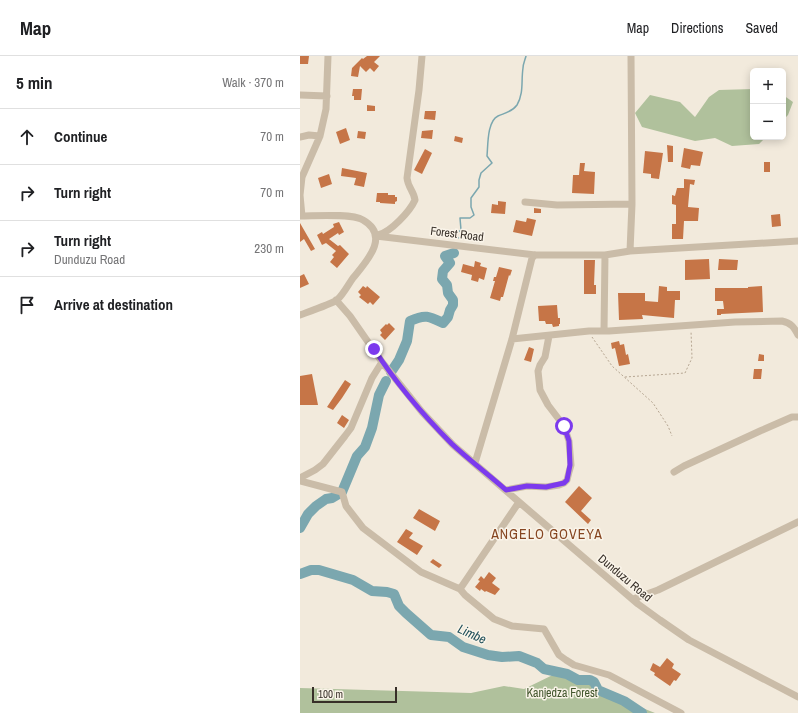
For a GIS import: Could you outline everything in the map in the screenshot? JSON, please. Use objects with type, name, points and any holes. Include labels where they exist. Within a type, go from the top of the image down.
[{"type":"street","points":[[300,315],[336,300],[370,257],[375,246],[376,236],[374,230],[363,220],[352,216],[301,216],[300,196],[302,177],[320,136],[326,109],[328,56]]},
{"type":"street","points":[[376,236],[382,235],[389,230],[408,211],[415,200],[407,185],[407,178],[422,56]]},
{"type":"street","points":[[630,251],[632,204],[631,56]]},
{"type":"street","points":[[300,95],[327,96]]},
{"type":"street","points":[[300,137],[309,135],[320,136]]},
{"type":"street","points":[[525,202],[557,205],[596,203],[632,204]]},
{"type":"street","name":"Forest Road","points":[[376,236],[535,255],[605,255],[630,251],[798,242]]},
{"type":"street","points":[[475,463],[512,339],[532,258],[535,255]]},
{"type":"street","points":[[604,331],[605,255]]},
{"type":"street","name":"Dunduzu Road","points":[[336,300],[350,316],[382,362],[422,412],[453,445],[519,502],[638,604],[688,639],[798,697]]},
{"type":"street","points":[[512,339],[589,331],[735,322],[782,321],[789,323],[798,335]]},
{"type":"street","points":[[506,490],[527,486],[546,487],[559,485],[567,480],[570,465],[569,441],[564,426],[548,405],[540,390],[538,371],[545,357],[549,336]]},
{"type":"street","points":[[300,478],[323,464],[346,436],[351,428],[372,378],[382,362]]},
{"type":"street","points":[[674,472],[760,431],[798,417]]},
{"type":"street","points":[[300,481],[342,492],[346,506],[363,528],[421,572],[460,589],[494,619],[512,626],[544,629],[554,643],[559,655],[574,665],[609,675],[681,713]]},
{"type":"street","points":[[460,589],[519,502]]},
{"type":"street","points":[[633,599],[658,590],[798,522]]},
{"type":"path","points":[[624,378],[685,372],[692,358],[690,325]]},
{"type":"path","points":[[589,331],[612,366],[653,403],[668,426],[672,436]]},
{"type":"green space","points":[[750,89],[750,140],[763,140],[759,144],[732,146],[715,138],[695,141],[642,127],[635,113],[650,95],[680,102],[695,117],[709,97],[719,90]]},
{"type":"green space","points":[[786,97],[793,102],[786,117]]},
{"type":"green space","name":"Kanjedza Forest","points":[[563,670],[630,703],[655,713],[300,713],[300,688],[471,693],[504,686],[524,689]]},
{"type":"building","points":[[300,56],[309,56],[308,64],[300,64]]},
{"type":"building","points":[[367,56],[380,56],[374,62],[379,66],[374,72],[370,68],[366,72],[360,66],[358,77],[351,76],[352,68],[362,58],[363,59]]},
{"type":"building","points":[[353,89],[362,89],[361,100],[354,100],[354,96],[352,96]]},
{"type":"building","points":[[367,105],[375,106],[375,111],[367,111]]},
{"type":"building","points":[[425,111],[436,111],[435,120],[424,119]]},
{"type":"building","points":[[346,128],[350,140],[340,144],[336,132]]},
{"type":"building","points":[[433,130],[432,139],[421,138],[422,131]]},
{"type":"building","points":[[358,131],[366,132],[365,139],[357,138]]},
{"type":"building","points":[[455,136],[463,138],[462,143],[454,141]]},
{"type":"building","points":[[667,145],[673,146],[673,162],[668,162]]},
{"type":"building","points":[[684,148],[703,152],[700,166],[691,165],[690,169],[681,167]]},
{"type":"building","points":[[425,149],[432,153],[422,174],[414,170]]},
{"type":"building","points":[[645,151],[663,153],[659,179],[651,178],[651,174],[643,173]]},
{"type":"building","points":[[764,162],[770,162],[770,172],[764,172]]},
{"type":"building","points":[[580,163],[585,163],[584,171],[595,172],[594,194],[572,193],[573,175],[579,175]]},
{"type":"building","points":[[342,168],[367,173],[364,187],[354,185],[356,178],[341,176]]},
{"type":"building","points":[[329,174],[332,184],[321,188],[318,178]]},
{"type":"building","points":[[684,179],[695,180],[694,185],[690,184],[688,207],[699,208],[698,221],[684,221],[683,239],[672,239],[672,224],[676,224],[676,205],[672,204],[672,195],[675,196],[677,188],[684,188]]},
{"type":"building","points":[[377,193],[388,193],[388,195],[395,195],[395,197],[397,197],[397,201],[395,204],[376,202]]},
{"type":"building","points":[[498,201],[506,202],[505,214],[491,213],[492,204],[498,205]]},
{"type":"building","points":[[534,208],[541,209],[541,213],[534,213]]},
{"type":"building","points":[[780,214],[781,226],[772,227],[771,215]]},
{"type":"building","points":[[527,218],[536,220],[532,236],[513,232],[516,220],[526,222]]},
{"type":"building","points":[[339,222],[344,232],[339,235],[338,233],[329,239],[338,246],[340,245],[349,254],[337,268],[330,262],[334,257],[332,255],[336,251],[326,243],[322,245],[317,235],[322,232],[323,234],[334,227],[333,224]]},
{"type":"building","points":[[300,223],[315,249],[311,251],[304,239],[300,242]]},
{"type":"building","points":[[709,259],[710,279],[685,280],[685,260]]},
{"type":"building","points":[[719,259],[738,260],[737,270],[718,270]]},
{"type":"building","points":[[584,260],[595,260],[594,285],[596,285],[596,294],[584,294]]},
{"type":"building","points":[[475,261],[481,263],[480,266],[487,268],[484,280],[479,278],[478,282],[471,280],[472,275],[461,272],[463,264],[474,267]]},
{"type":"building","points":[[499,267],[512,270],[510,276],[509,275],[503,297],[501,297],[500,301],[490,298],[495,281],[493,281],[494,277],[496,277]]},
{"type":"building","points":[[304,274],[309,284],[300,288],[300,276]]},
{"type":"building","points":[[363,286],[366,288],[367,286],[380,297],[373,305],[370,302],[368,304],[359,297],[361,295],[358,292]]},
{"type":"building","points":[[659,286],[667,287],[667,291],[680,291],[680,300],[675,300],[674,318],[642,315],[643,319],[619,320],[618,293],[645,293],[645,301],[658,302]]},
{"type":"building","points":[[762,286],[763,312],[717,315],[717,309],[724,309],[723,301],[715,301],[715,288],[748,288]]},
{"type":"building","points":[[557,305],[558,318],[560,318],[559,326],[553,327],[552,324],[546,324],[545,321],[539,321],[538,306]]},
{"type":"building","points":[[389,323],[395,329],[385,340],[380,335],[382,333],[380,330]]},
{"type":"building","points":[[619,341],[620,345],[624,344],[626,355],[628,354],[630,364],[619,366],[615,348],[612,349],[611,343]]},
{"type":"building","points":[[529,347],[534,349],[531,362],[524,360]]},
{"type":"building","points":[[759,354],[764,355],[764,361],[758,361]]},
{"type":"building","points":[[754,369],[762,369],[761,379],[753,379]]},
{"type":"building","points":[[312,374],[318,405],[300,405],[300,376]]},
{"type":"building","points":[[345,380],[351,384],[342,398],[333,410],[327,407]]},
{"type":"building","points":[[342,415],[349,420],[344,428],[337,423]]},
{"type":"building","points":[[579,486],[592,498],[581,511],[591,520],[588,524],[565,502]]},
{"type":"building","points":[[419,509],[440,521],[435,531],[413,518]]},
{"type":"building","points":[[406,529],[413,533],[409,538],[423,546],[417,555],[397,542]]},
{"type":"building","points":[[433,559],[442,565],[439,568],[430,562]]},
{"type":"building","points":[[489,572],[496,578],[492,583],[500,589],[495,595],[481,589],[480,591],[475,587],[480,581],[478,580],[481,576],[484,579]]},
{"type":"building","points":[[667,658],[674,664],[672,668],[681,674],[670,686],[654,675],[655,673],[650,670],[653,663],[660,667]]},
{"type":"waterway","points":[[459,238],[453,236],[461,230],[460,218],[470,218],[474,215],[471,207],[471,198],[479,187],[481,173],[492,163],[487,156],[490,128],[494,119],[511,111],[517,105],[521,91],[523,66],[526,56]]},
{"type":"waterway","points":[[391,372],[399,360],[407,341],[410,321],[420,317],[427,317],[443,323],[448,317],[453,305],[453,300],[448,293],[447,285],[442,279],[443,271],[450,263],[445,256],[454,253]]},
{"type":"waterway","points":[[300,528],[308,514],[316,506],[326,499],[332,498],[342,492],[357,456],[365,447],[372,428],[379,395],[386,381]]},
{"type":"waterway","name":"Limbe","points":[[300,574],[311,570],[319,570],[353,580],[372,591],[394,594],[399,606],[431,635],[449,637],[463,647],[488,655],[502,657],[519,656],[537,663],[544,669],[567,674],[578,680],[590,680],[594,682],[598,690],[624,701],[642,713]]},
{"type":"district","name":"ANGELO GOVEYA","points":[[547,534]]},
{"type":"route","points":[[374,349],[382,362],[422,412],[453,445],[506,490],[527,486],[546,487],[559,485],[567,480],[570,465],[569,441],[564,426]]}]
